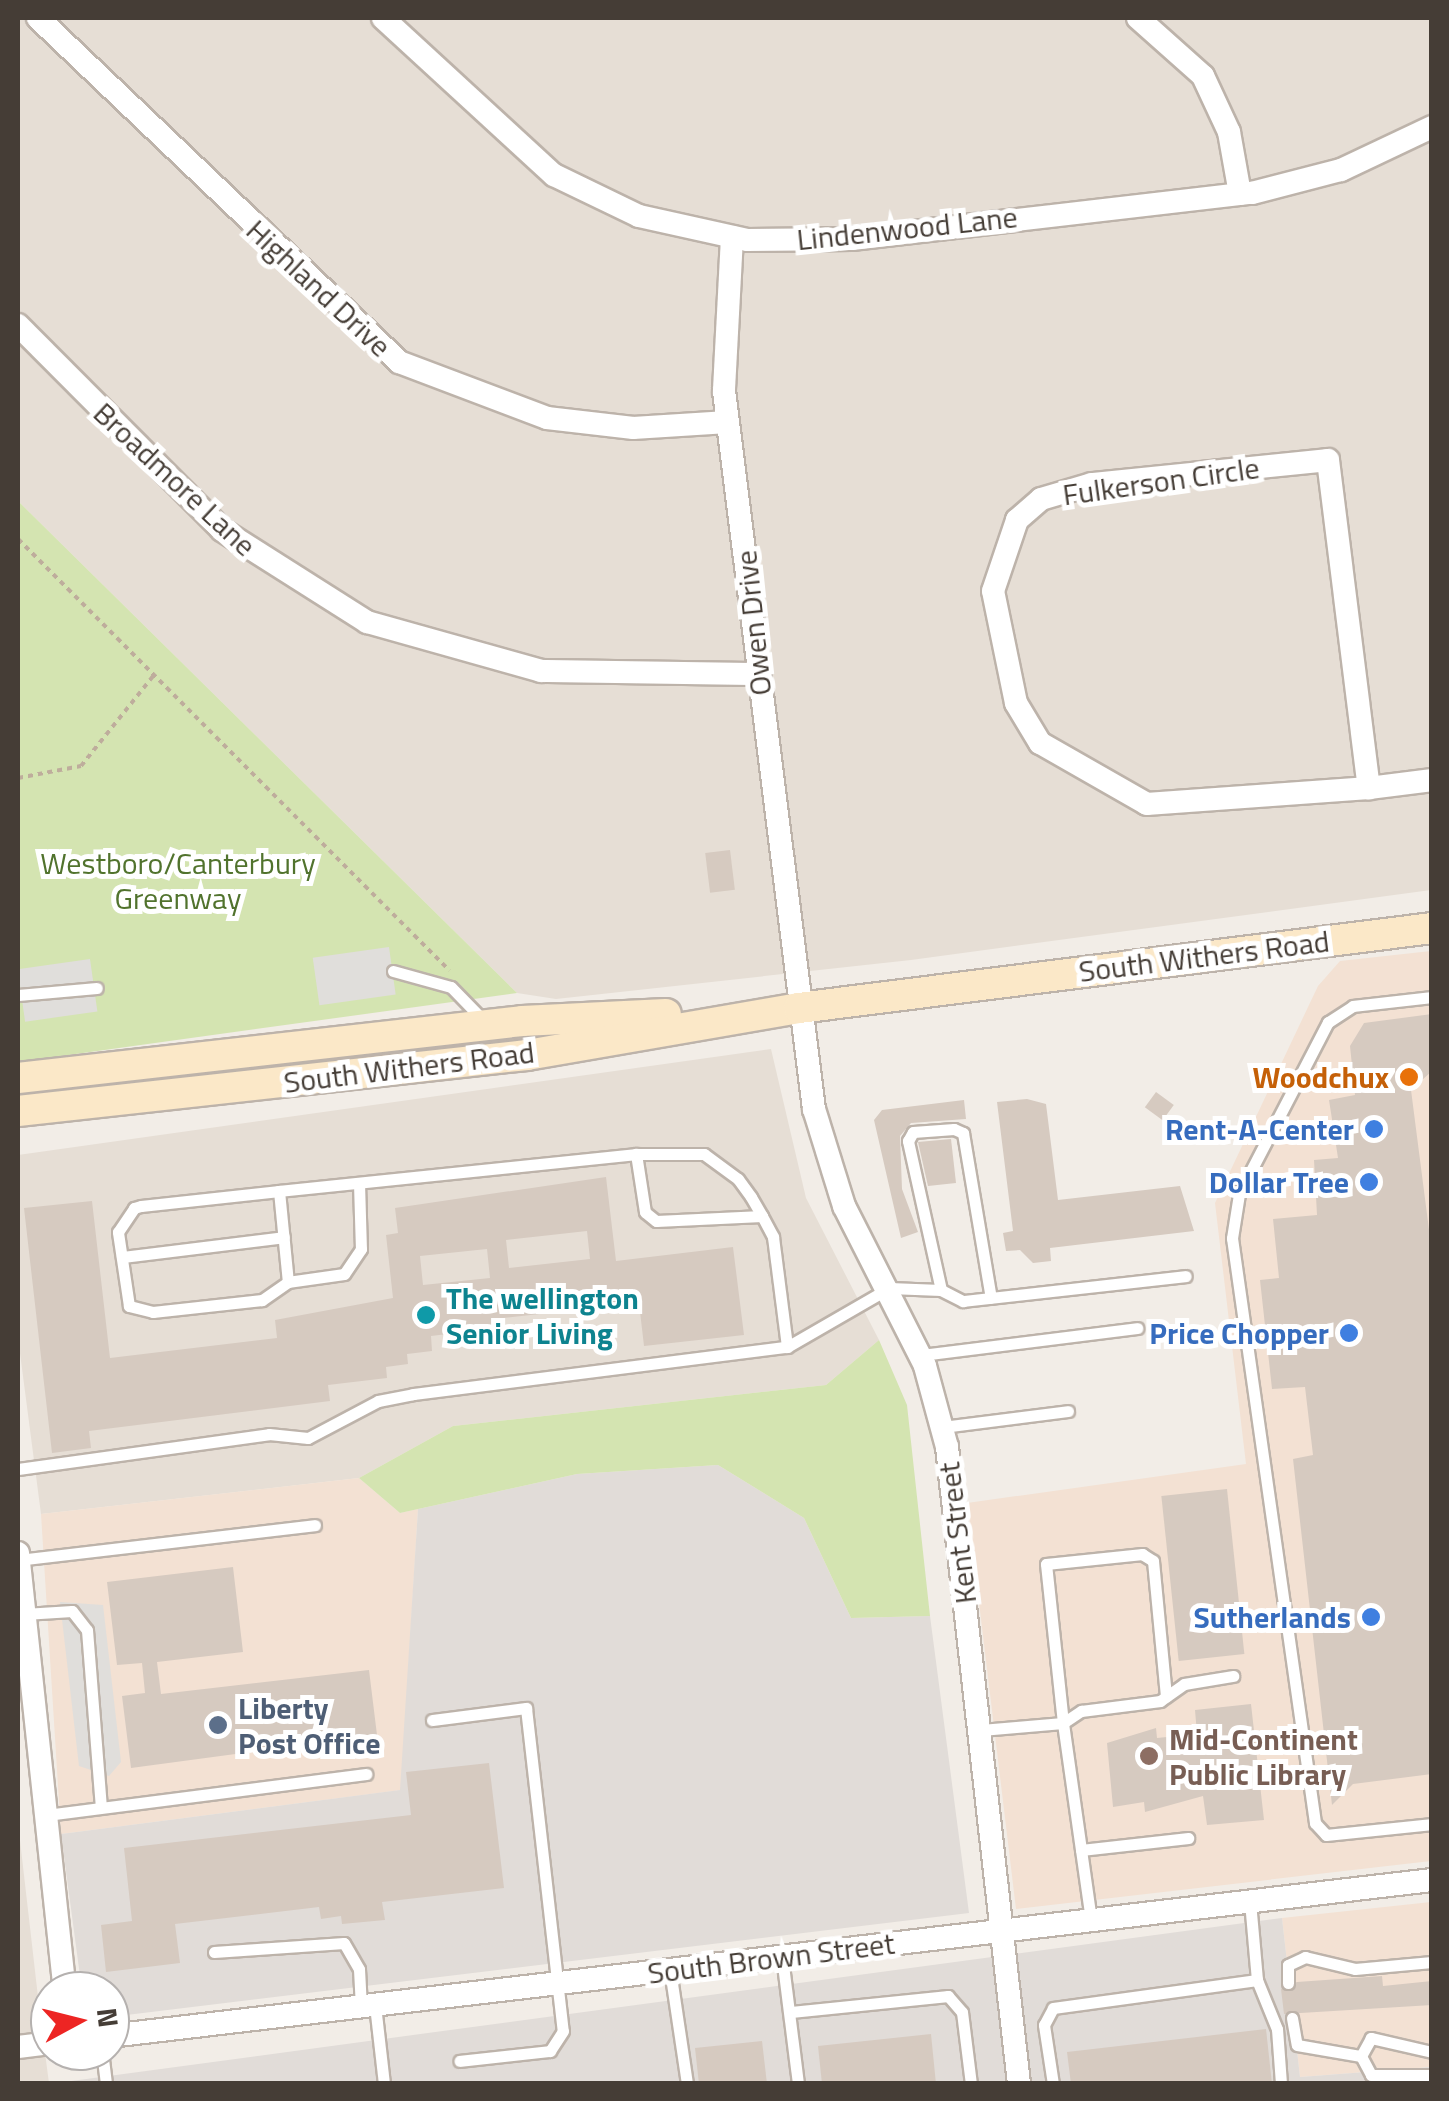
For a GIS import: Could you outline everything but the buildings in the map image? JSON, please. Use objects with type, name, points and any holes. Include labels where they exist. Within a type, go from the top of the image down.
[{"type":"main road","name":"South Withers Road","points":[[18,1111],[528,1054],[799,1008],[1432,928]]},
{"type":"main road","name":"South Withers Road","points":[[18,1078],[487,1025],[799,1008]]},
{"type":"street","name":"Highland Drive","points":[[38,18],[398,362],[548,418],[633,428],[728,422]]},
{"type":"street","name":"Lindenwood Lane","points":[[383,18],[554,175],[639,216],[732,238],[852,238],[1240,194],[1341,170],[1432,127]]},
{"type":"street","points":[[1138,18],[1203,76],[1229,132],[1240,194]]},
{"type":"street","name":"Owen Drive","points":[[732,238],[728,422],[799,1008]]},
{"type":"street","name":"Broadmore Lane","points":[[18,326],[222,530],[367,622],[541,671],[758,674]]},
{"type":"street","name":"Fulkerson Circle","points":[[1369,788],[1328,460],[1092,484],[1042,499],[1017,520],[995,566],[994,604],[1016,703],[1049,750],[1147,804],[1369,788],[1432,780]]},
{"type":"street","name":"Kent Street","points":[[799,1008],[826,1159],[921,1356],[942,1427],[981,1730],[1018,2084]]},
{"type":"street","points":[[18,1556],[63,1971]]},
{"type":"street","name":"South Brown Street","points":[[130,2034],[1432,1880]]},
{"type":"lane","points":[[392,972],[451,987],[487,1025]]},
{"type":"lane","points":[[18,995],[97,988]]},
{"type":"lane","points":[[1432,997],[1353,1006],[1328,1022],[1239,1194],[1232,1238],[1315,1823],[1326,1836],[1432,1824]]},
{"type":"lane","points":[[941,1290],[908,1141],[912,1132],[954,1129],[964,1134],[991,1298]]},
{"type":"lane","points":[[359,1183],[363,1234],[350,1269],[288,1282],[262,1300],[138,1311],[129,1306],[121,1220],[134,1208],[280,1191],[636,1154],[704,1154],[738,1178],[773,1238],[787,1347]]},
{"type":"lane","points":[[636,1154],[644,1212],[656,1221],[762,1216]]},
{"type":"lane","points":[[280,1191],[288,1282]]},
{"type":"lane","points":[[122,1257],[284,1238]]},
{"type":"lane","points":[[18,1469],[269,1434],[308,1438],[396,1397],[787,1347],[888,1288],[941,1290],[963,1300],[1186,1276]]},
{"type":"lane","points":[[921,1356],[1137,1328]]},
{"type":"lane","points":[[942,1427],[1068,1411]]},
{"type":"lane","points":[[18,1556],[314,1525]]},
{"type":"lane","points":[[1091,1920],[1040,1570],[1046,1564],[1142,1554],[1153,1561],[1166,1696]]},
{"type":"lane","points":[[24,1614],[72,1611],[87,1630],[101,1807]]},
{"type":"lane","points":[[981,1730],[1063,1723],[1082,1710],[1166,1696],[1232,1676]]},
{"type":"lane","points":[[432,1720],[526,1708],[563,2031],[550,2051],[460,2062]]},
{"type":"lane","points":[[46,1814],[366,1774]]},
{"type":"lane","points":[[1081,1850],[1188,1838]]},
{"type":"lane","points":[[1250,1902],[1257,1980],[1277,2029],[1281,2084]]},
{"type":"lane","points":[[214,1952],[344,1943],[359,1969],[384,2084]]},
{"type":"lane","points":[[782,1957],[798,2084]]},
{"type":"lane","points":[[1288,1983],[1288,1965],[1305,1957],[1356,1969],[1432,1962]]},
{"type":"lane","points":[[670,1970],[687,2084]]},
{"type":"lane","points":[[1053,2084],[1044,2024],[1053,2008],[1257,1980]]},
{"type":"lane","points":[[790,2012],[948,1996],[962,2012],[971,2084]]},
{"type":"lane","points":[[1292,2018],[1297,2045],[1361,2056]]},
{"type":"lane","points":[[1361,2056],[1372,2038],[1432,2052]]},
{"type":"lane","points":[[1361,2056],[1372,2080],[1432,2076]]},
{"type":"path","points":[[18,539],[462,982]]},
{"type":"path","points":[[18,778],[81,766],[154,676]]},
{"type":"shaded area","points":[[18,18],[1431,18],[1431,890],[911,960],[556,999],[517,993],[18,501]]},
{"type":"shaded area","points":[[389,947],[396,995],[319,1005],[313,958]]},
{"type":"shaded area","points":[[1431,951],[1431,1861],[1016,1909],[967,1503],[1246,1464],[1215,1203],[1318,986],[1340,961]]},
{"type":"shaded area","points":[[90,959],[97,1011],[25,1022],[18,969]]},
{"type":"shaded area","points":[[771,1049],[806,1198],[879,1340],[826,1385],[453,1426],[359,1478],[41,1514],[18,1338],[18,1155]]},
{"type":"shaded area","points":[[718,1465],[804,1518],[851,1618],[930,1616],[969,1913],[130,2015],[130,1971],[79,1971],[61,1834],[400,1790],[418,1509],[577,1474]]},
{"type":"shaded area","points":[[359,1478],[400,1513],[418,1509],[401,1790],[61,1834],[41,1514]]},
{"type":"shaded area","points":[[60,1602],[103,1605],[121,1762],[109,1776],[79,1766]]},
{"type":"shaded area","points":[[18,1823],[35,1971],[30,1971],[30,2071],[47,2071],[49,2083],[18,2083]]},
{"type":"shaded area","points":[[1431,1902],[1431,2067],[1300,2077],[1282,1918]]},
{"type":"shaded area","points":[[1282,1918],[1300,2077],[1432,2067],[1431,2084],[49,2084]]},
{"type":"green space","name":"Westboro/Canterbury Greenway","points":[[18,501],[517,993],[18,1062]]},
{"type":"green space","points":[[879,1340],[907,1405],[930,1616],[851,1618],[804,1518],[718,1465],[577,1474],[400,1513],[359,1478],[453,1426],[826,1385]]},
{"type":"place","name":"Woodchux","points":[[1409,1077]]},
{"type":"place","name":"Rent-A-Center","points":[[1374,1129]]},
{"type":"place","name":"Dollar Tree","points":[[1369,1182]]},
{"type":"place","name":"The wellington Senior Living","points":[[426,1315]]},
{"type":"place","name":"Price Chopper","points":[[1349,1333]]},
{"type":"place","name":"Sutherlands","points":[[1371,1617]]},
{"type":"place","name":"Liberty Post Office","points":[[218,1725]]},
{"type":"place","name":"Mid-Continent Public Library","points":[[1149,1756]]}]
